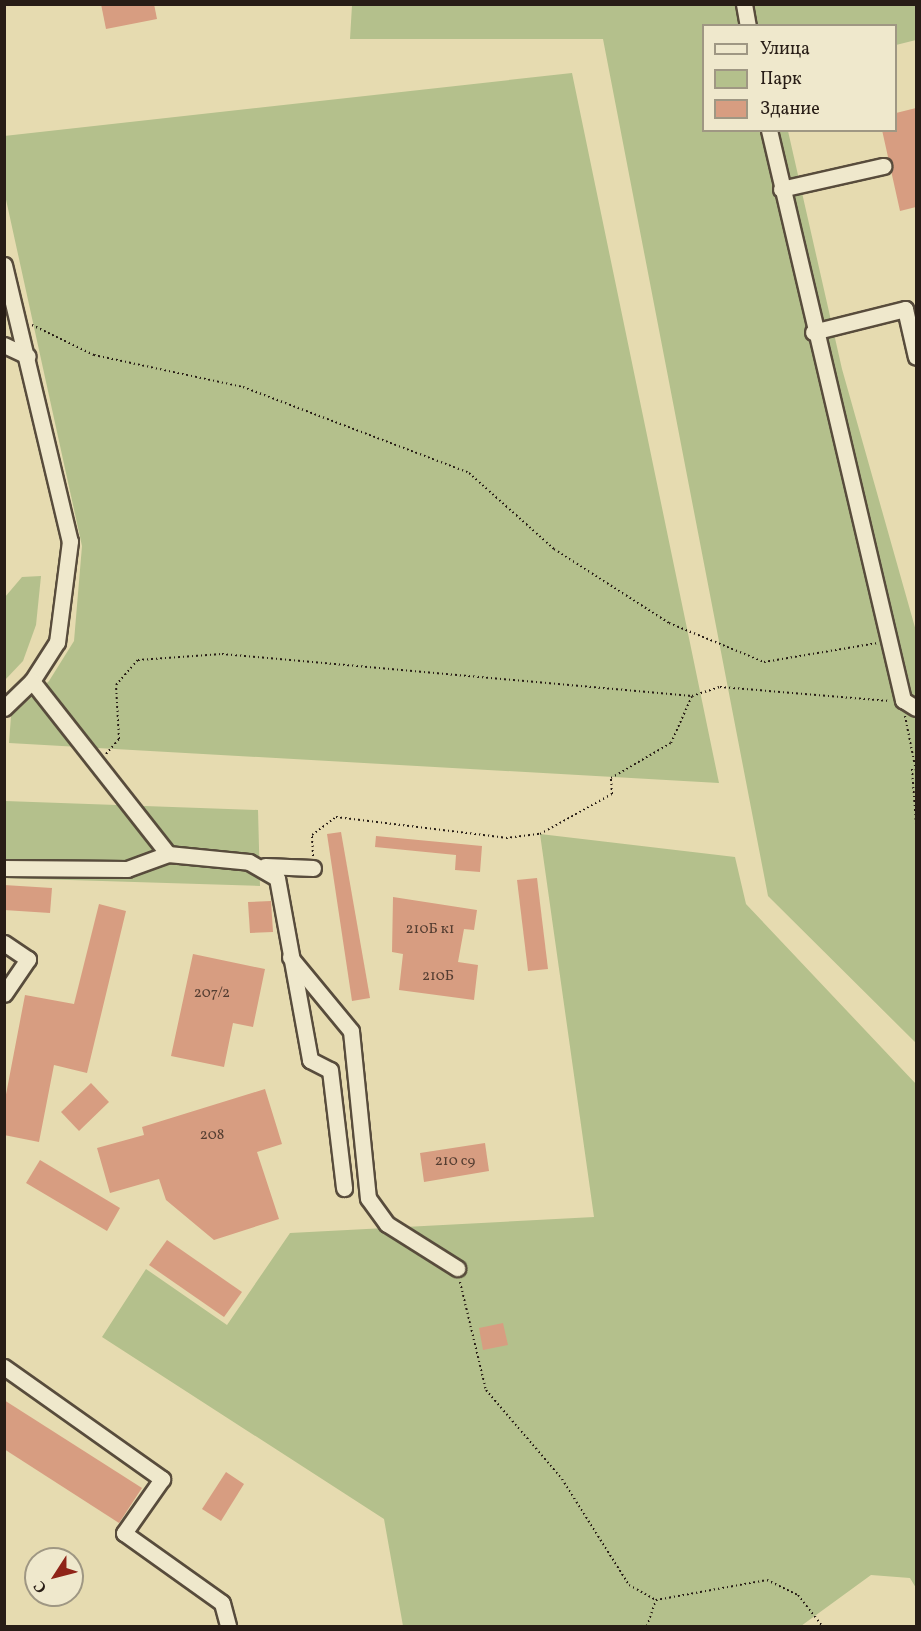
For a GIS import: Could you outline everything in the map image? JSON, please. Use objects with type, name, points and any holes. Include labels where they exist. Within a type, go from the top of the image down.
[{"type":"street","points":[[744,4],[748,24]]},
{"type":"street","points":[[769,132],[813,332],[888,642],[903,700],[916,708]]},
{"type":"street","points":[[781,189],[884,166]]},
{"type":"street","points":[[4,265],[20,319],[70,541],[57,642],[32,681],[4,708]]},
{"type":"street","points":[[813,332],[911,308],[916,357]]},
{"type":"street","points":[[4,345],[28,356]]},
{"type":"street","points":[[32,681],[96,766],[168,854]]},
{"type":"street","points":[[4,868],[127,869],[168,854],[265,866],[314,868]]},
{"type":"street","points":[[265,866],[277,878],[288,955],[310,1060],[330,1070],[344,1188]]},
{"type":"street","points":[[4,943],[28,959],[4,994]]},
{"type":"street","points":[[288,955],[351,1031],[368,1198],[387,1224],[457,1268]]},
{"type":"street","points":[[4,1367],[162,1479],[124,1533],[222,1603],[228,1626]]},
{"type":"path","points":[[20,319],[94,355],[243,387],[468,473],[554,549],[650,611],[764,662],[888,642]]},
{"type":"path","points":[[96,766],[119,739],[116,685],[138,660],[222,654],[692,696],[720,687],[861,702],[903,700],[916,824]]},
{"type":"path","points":[[314,868],[312,835],[336,817],[506,838],[540,834],[612,794],[611,778],[671,743],[692,696]]},
{"type":"path","points":[[912,769],[916,771]]},
{"type":"path","points":[[457,1268],[486,1390],[562,1479],[628,1585],[656,1600],[767,1580],[798,1595],[822,1626]]},
{"type":"path","points":[[647,1626],[656,1600]]},
{"type":"green space","points":[[352,5],[916,5],[916,40],[897,45],[897,24],[702,24],[702,132],[788,132],[842,369],[916,631],[916,1043],[768,896],[603,39],[350,39]]},
{"type":"green space","points":[[572,73],[719,783],[9,743],[11,716],[49,681],[74,641],[82,546],[5,195],[4,136]]},
{"type":"green space","points":[[41,576],[36,625],[23,661],[5,680],[5,597],[22,577]]},
{"type":"green space","points":[[5,801],[258,810],[260,886],[5,878]]},
{"type":"green space","points":[[540,834],[735,857],[746,904],[916,1084],[916,1588],[910,1578],[871,1575],[801,1626],[403,1626],[384,1519],[102,1337],[146,1269],[227,1325],[290,1233],[594,1217]]},
{"type":"building","points":[[101,4],[154,4],[157,19],[106,29]]},
{"type":"building","points":[[916,108],[916,207],[900,211],[882,132],[897,132],[897,113]]},
{"type":"building","points":[[341,832],[370,998],[352,1001],[327,834]]},
{"type":"building","points":[[376,836],[482,846],[480,872],[455,870],[456,855],[375,847]]},
{"type":"building","points":[[537,878],[548,969],[528,971],[517,880]]},
{"type":"building","points":[[4,885],[52,888],[50,913],[4,910]]},
{"type":"building","points":[[393,897],[477,910],[474,930],[464,929],[458,962],[478,965],[474,1000],[399,990],[403,954],[392,952]]},
{"type":"building","points":[[271,901],[273,932],[250,933],[248,902]]},
{"type":"building","points":[[99,904],[126,911],[87,1073],[54,1065],[39,1142],[4,1135],[4,1105],[25,995],[74,1004]]},
{"type":"building","points":[[193,954],[265,969],[253,1027],[233,1023],[224,1067],[171,1056]]},
{"type":"building","points":[[91,1083],[109,1102],[79,1131],[61,1112]]},
{"type":"building","points":[[265,1089],[282,1144],[257,1152],[279,1219],[214,1240],[166,1200],[159,1179],[110,1193],[97,1148],[144,1135],[142,1127]]},
{"type":"building","points":[[485,1143],[489,1171],[424,1182],[420,1153]]},
{"type":"building","points":[[40,1160],[120,1208],[107,1231],[26,1183]]},
{"type":"building","points":[[167,1240],[242,1292],[224,1317],[149,1265]]},
{"type":"building","points":[[503,1323],[508,1345],[483,1350],[479,1328]]},
{"type":"building","points":[[4,1400],[142,1488],[119,1523],[4,1449]]},
{"type":"building","points":[[226,1472],[244,1484],[221,1521],[202,1509]]}]
